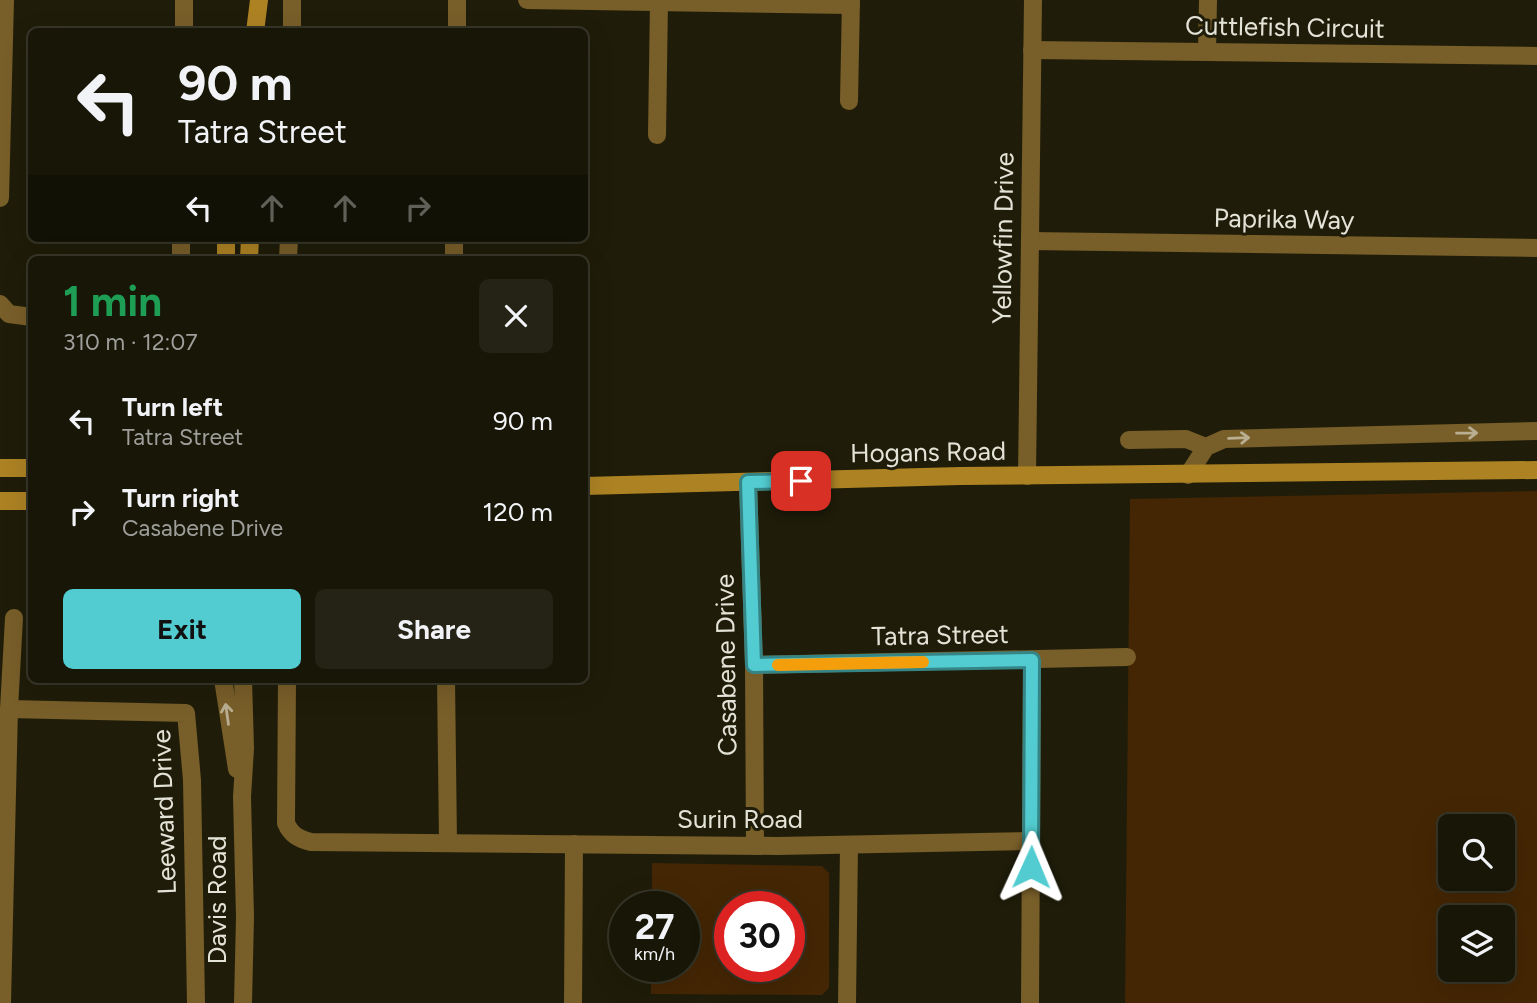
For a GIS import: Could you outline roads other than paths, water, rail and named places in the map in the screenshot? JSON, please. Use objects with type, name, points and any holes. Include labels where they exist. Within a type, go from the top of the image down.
[{"type":"street","points":[[0,198],[5,0]]},
{"type":"street","points":[[184,0],[184,28]]},
{"type":"street","points":[[256,28],[260,0]]},
{"type":"street","points":[[260,0],[264,28]]},
{"type":"street","points":[[292,0],[292,28]]},
{"type":"street","points":[[457,0],[457,28]]},
{"type":"street","points":[[527,0],[851,2],[849,101]]},
{"type":"street","name":"Yellowfin Drive","points":[[1027,476],[1033,0]]},
{"type":"street","points":[[1207,52],[1208,0]]},
{"type":"street","points":[[657,135],[659,2]]},
{"type":"street","name":"Cuttlefish Circuit","points":[[1032,50],[1537,56]]},
{"type":"street","name":"Paprika Way","points":[[1030,241],[1537,248]]},
{"type":"street","points":[[2,307],[15,316],[28,317]]},
{"type":"street","points":[[1188,475],[1206,447],[1218,440],[1232,438],[1537,431]]},
{"type":"street","points":[[1129,440],[1186,439],[1206,447]]},
{"type":"street","points":[[0,468],[28,468]]},
{"type":"street","name":"Hogans Road","points":[[588,486],[960,476],[1537,470]]},
{"type":"street","name":"Casabene Drive","points":[[748,482],[754,665],[755,846]]},
{"type":"street","points":[[0,501],[28,500]]},
{"type":"street","points":[[2,1003],[9,709],[14,618]]},
{"type":"street","name":"Tatra Street","points":[[754,665],[1127,657]]},
{"type":"street","points":[[1030,1003],[1032,660]]},
{"type":"street","name":"Davis Road","points":[[224,683],[242,797]]},
{"type":"street","name":"Davis Road","points":[[243,683],[243,1003]]},
{"type":"street","name":"Surin Road","points":[[288,683],[286,823],[291,833],[311,842],[755,846],[1031,841]]},
{"type":"street","points":[[446,683],[449,842]]},
{"type":"street","name":"Leeward Drive","points":[[9,709],[186,713],[192,780],[197,1003]]},
{"type":"street","points":[[573,1003],[574,844]]},
{"type":"street","points":[[847,1003],[849,845]]}]
